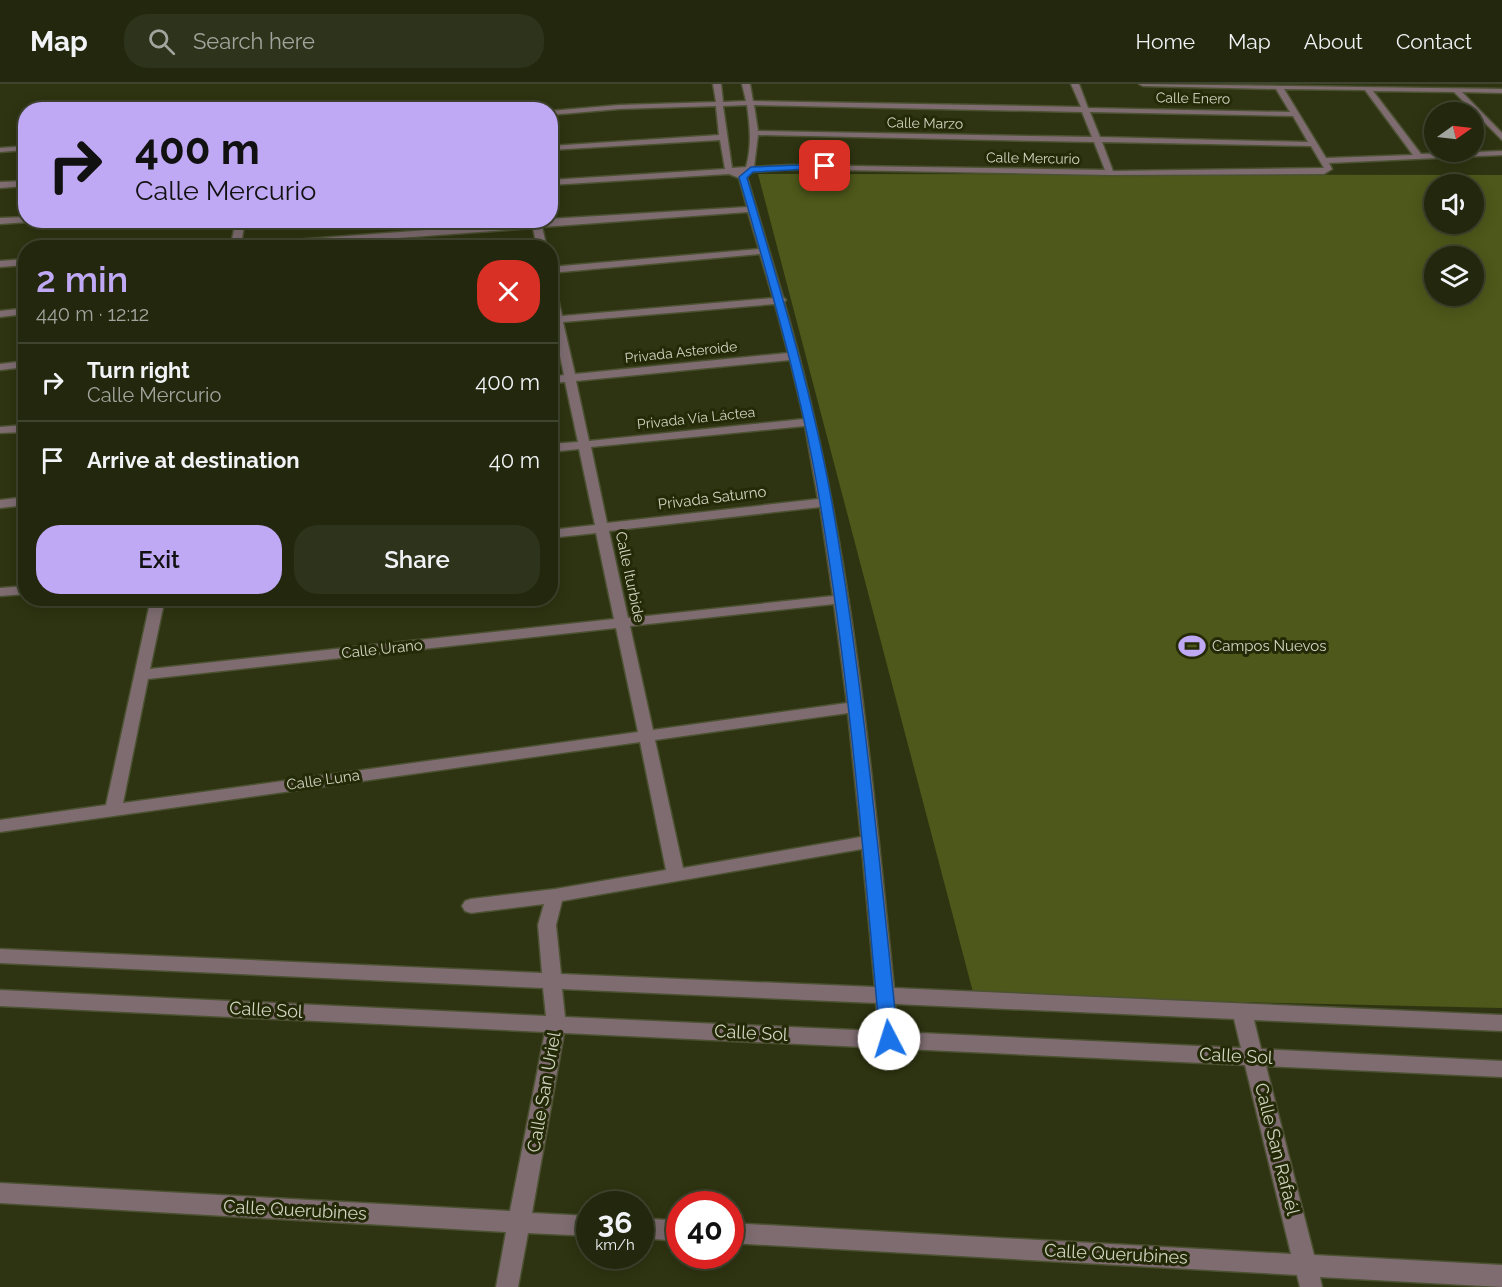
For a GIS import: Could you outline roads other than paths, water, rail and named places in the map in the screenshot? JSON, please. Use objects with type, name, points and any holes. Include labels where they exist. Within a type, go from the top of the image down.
[{"type":"street","points":[[717,84],[727,166],[730,171]]},
{"type":"street","points":[[746,84],[753,133],[747,173],[752,209],[781,300],[795,356],[826,502],[842,599],[856,707],[889,1039]]},
{"type":"street","points":[[1075,84],[1110,173]]},
{"type":"street","points":[[1143,84],[1502,91]]},
{"type":"street","points":[[1279,87],[1324,161],[1502,153]]},
{"type":"street","points":[[1367,88],[1419,157]]},
{"type":"street","points":[[1456,90],[1502,138]]},
{"type":"street","name":"Calle Enero","points":[[558,112],[619,107],[750,104],[1295,114]]},
{"type":"street","name":"Calle Marzo","points":[[753,133],[1314,144]]},
{"type":"street","points":[[558,147],[724,137]]},
{"type":"street","points":[[0,150],[18,149]]},
{"type":"street","name":"Calle Mercurio","points":[[747,173],[825,166],[1110,173],[1316,174],[1328,169],[1324,161]]},
{"type":"street","points":[[558,182],[730,171],[747,173]]},
{"type":"street","points":[[0,185],[18,184]]},
{"type":"street","points":[[558,221],[752,209]]},
{"type":"street","points":[[0,221],[18,220]]},
{"type":"street","points":[[320,240],[465,228]]},
{"type":"street","points":[[558,269],[766,251]]},
{"type":"street","points":[[0,264],[18,263]]},
{"type":"street","points":[[558,319],[781,300]]},
{"type":"street","points":[[0,314],[18,313]]},
{"type":"street","name":"Calle Iturbide","points":[[558,333],[571,378],[676,875]]},
{"type":"street","name":"Privada Asteroide","points":[[558,379],[795,356]]},
{"type":"street","points":[[0,367],[18,365]]},
{"type":"street","name":"Privada Vía Láctea","points":[[558,447],[810,422]]},
{"type":"street","points":[[0,430],[18,429]]},
{"type":"street","points":[[0,504],[18,502]]},
{"type":"street","name":"Privada Saturno","points":[[558,533],[826,502]]},
{"type":"street","points":[[0,592],[18,591]]},
{"type":"street","name":"Calle Urano","points":[[142,675],[842,599]]},
{"type":"street","points":[[113,810],[156,606]]},
{"type":"street","name":"Calle Luna","points":[[0,826],[646,734],[856,707]]},
{"type":"street","points":[[471,906],[555,896],[869,842]]},
{"type":"street","name":"Calle San Uriel","points":[[507,1287],[521,1222],[556,1024],[554,981],[547,925],[555,896]]},
{"type":"street","points":[[0,956],[1502,1023]]},
{"type":"street","name":"Calle Sol","points":[[0,998],[1502,1069]]},
{"type":"street","name":"Calle San Rafaél","points":[[1242,1012],[1311,1287]]},
{"type":"street","name":"Calle Querubines","points":[[0,1193],[576,1225]]},
{"type":"street","name":"Calle Querubines","points":[[744,1234],[1502,1276]]},
{"type":"place","name":"Campos Nuevos","points":[[1192,646]]}]
